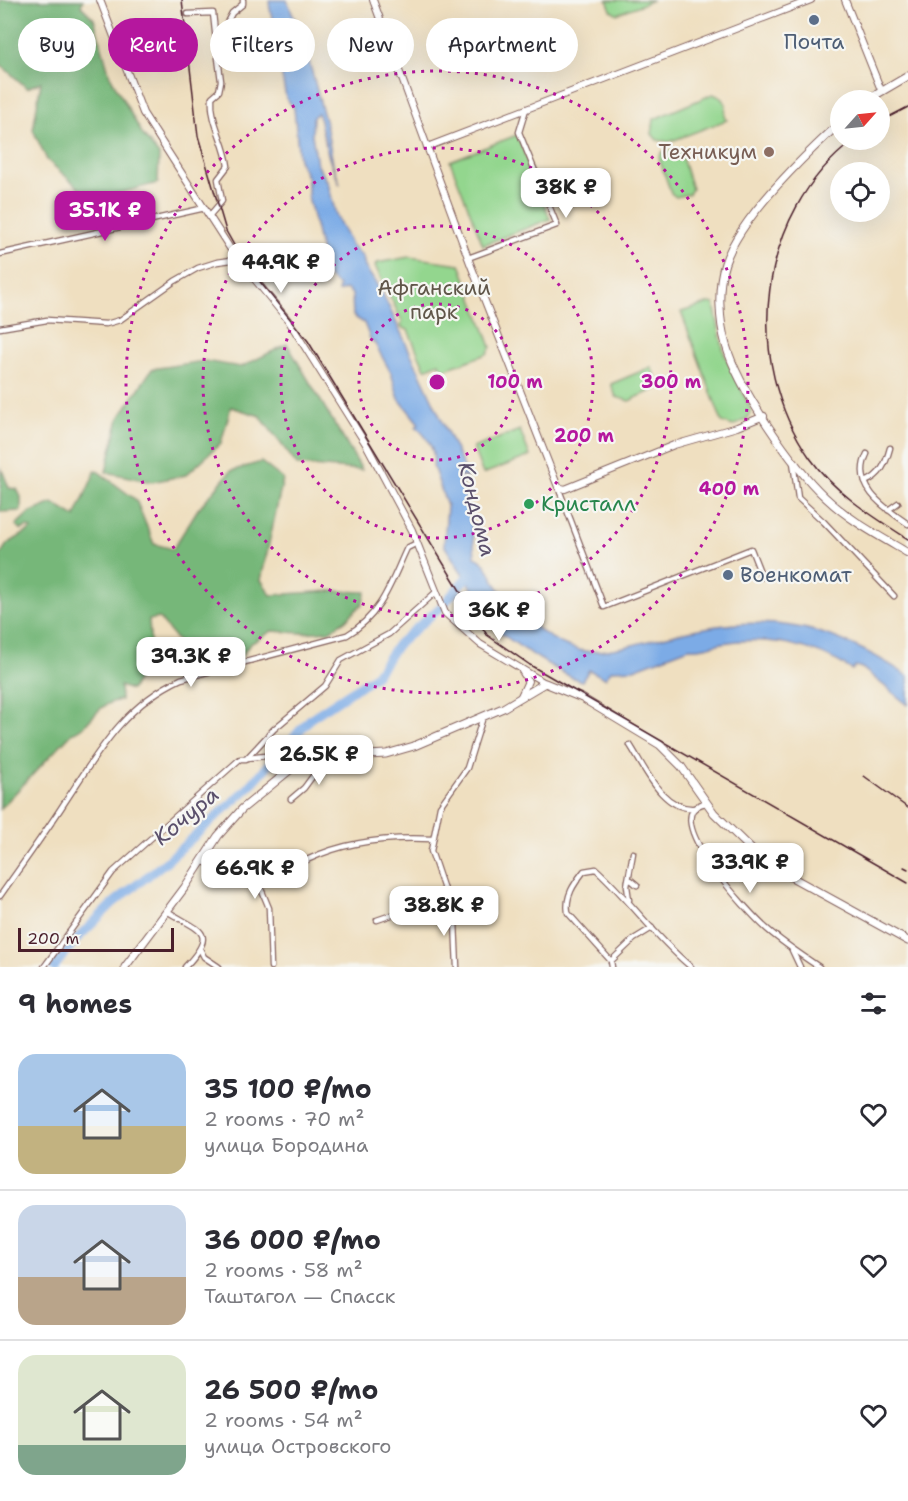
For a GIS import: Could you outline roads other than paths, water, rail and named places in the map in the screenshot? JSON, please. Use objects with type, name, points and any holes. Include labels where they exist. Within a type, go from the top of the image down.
[{"type":"main road","points":[[881,90],[908,76]]},
{"type":"main road","points":[[830,134],[765,202],[735,242],[723,267],[721,306],[726,345],[738,372],[764,416],[792,460],[809,481],[845,514],[908,553]]},
{"type":"main road","points":[[125,967],[202,862],[218,836],[242,809],[291,769],[315,758],[386,754],[414,746],[483,717],[545,682],[582,698],[660,745],[681,766],[706,803],[745,844],[775,868],[908,941]]},
{"type":"street","points":[[100,0],[143,113],[239,259],[288,320],[367,446],[417,543],[445,613],[480,644],[545,682]]},
{"type":"street","points":[[229,18],[243,4],[243,0]]},
{"type":"street","points":[[373,0],[468,258],[604,607],[752,549],[762,577]]},
{"type":"street","points":[[427,147],[811,0]]},
{"type":"street","points":[[845,0],[881,90]]},
{"type":"street","points":[[188,14],[213,13],[214,18]]},
{"type":"street","points":[[210,215],[220,206],[218,179],[228,166],[226,152],[215,128],[211,109],[212,97],[219,91],[220,72]]},
{"type":"street","points":[[468,258],[557,225],[519,132],[526,109]]},
{"type":"street","points":[[0,254],[206,208]]},
{"type":"street","points":[[0,328],[47,320],[106,324],[120,320],[175,281],[198,268],[239,259]]},
{"type":"street","points":[[558,487],[565,489],[616,467],[764,416]]},
{"type":"street","points":[[865,482],[874,478],[883,469],[890,448]]},
{"type":"street","points":[[867,454],[862,476],[876,501],[908,524]]},
{"type":"street","points":[[792,460],[798,498],[894,596]]},
{"type":"street","points":[[888,510],[898,503]]},
{"type":"street","points":[[0,896],[98,753],[126,717],[141,703],[159,690],[181,679],[347,635],[361,627],[376,612],[407,548],[417,543]]},
{"type":"street","points":[[246,759],[274,729],[325,686],[341,660],[389,634],[437,595]]},
{"type":"street","points":[[519,698],[528,685],[522,670]]},
{"type":"street","points":[[457,967],[455,922],[451,904],[431,851],[432,839],[440,806],[467,768],[483,717]]},
{"type":"street","points":[[630,745],[666,798],[679,807],[695,808],[706,803]]},
{"type":"street","points":[[44,967],[113,872],[240,759],[265,756],[291,769]]},
{"type":"street","points":[[291,799],[304,788],[327,756]]},
{"type":"street","points":[[695,808],[690,816],[690,825],[711,865],[765,927],[819,967]]},
{"type":"street","points":[[202,862],[271,883],[279,882],[312,858],[357,845],[399,837],[432,839]]},
{"type":"street","points":[[629,900],[628,881],[633,853]]},
{"type":"street","points":[[652,928],[634,939],[611,964],[573,921],[566,903],[574,884],[584,871],[596,869],[629,900],[652,928],[691,967]]},
{"type":"street","points":[[257,879],[269,908],[271,967]]},
{"type":"street","points":[[628,881],[631,880],[637,885]]},
{"type":"street","points":[[377,920],[412,908],[451,904]]},
{"type":"street","points":[[167,911],[199,928],[203,936],[200,949],[185,967]]},
{"type":"street","points":[[791,948],[800,967]]},
{"type":"street","points":[[200,949],[204,957],[219,967]]},
{"type":"water","name":"Кондома","points":[[269,0],[287,0],[294,18],[273,18]]},
{"type":"water","name":"Кондома","points":[[283,72],[312,72],[340,185],[329,158],[318,113],[313,117],[312,135],[317,164],[328,183],[336,215],[351,245],[363,257],[365,267],[382,292],[466,472],[467,479],[460,476],[473,532],[475,557],[484,563],[498,588],[526,619],[556,641],[587,651],[620,648],[698,629],[731,625],[761,623],[819,632],[848,642],[908,676],[908,705],[862,668],[856,666],[852,670],[822,654],[789,644],[739,641],[702,648],[689,648],[634,669],[612,670],[605,678],[589,670],[582,681],[540,659],[494,627],[472,599],[473,590],[444,545],[447,506],[433,466],[434,460],[430,444],[416,427],[419,424],[399,399],[391,373],[374,342],[371,341],[364,323],[353,316],[352,294],[346,289],[338,292],[339,286],[328,277],[308,196],[308,179],[299,160],[294,108],[286,98]]},
{"type":"waterway","name":"Кочура","points":[[54,967],[77,939],[112,904],[167,861],[247,789],[311,718],[375,676],[398,644],[443,605],[472,571]]},
{"type":"railway","points":[[182,0],[198,136],[226,231],[243,261],[308,341],[487,635],[530,665],[908,883]]},
{"type":"railway","points":[[890,116],[908,107]]},
{"type":"railway","points":[[843,150],[821,171],[796,207],[779,247],[770,290],[768,334],[774,378],[788,419],[820,471],[843,493],[908,539]]},
{"type":"railway","points":[[864,776],[908,808]]},
{"type":"railway","points":[[904,867],[908,869]]},
{"type":"place","name":"Почта","points":[[814,20]]},
{"type":"place","name":"Техникум","points":[[769,152]]},
{"type":"place","name":"Кристалл","points":[[529,504]]},
{"type":"place","name":"Военкомат","points":[[728,575]]},
{"type":"park label","name":"Афганский парк","points":[[434,300]]}]
